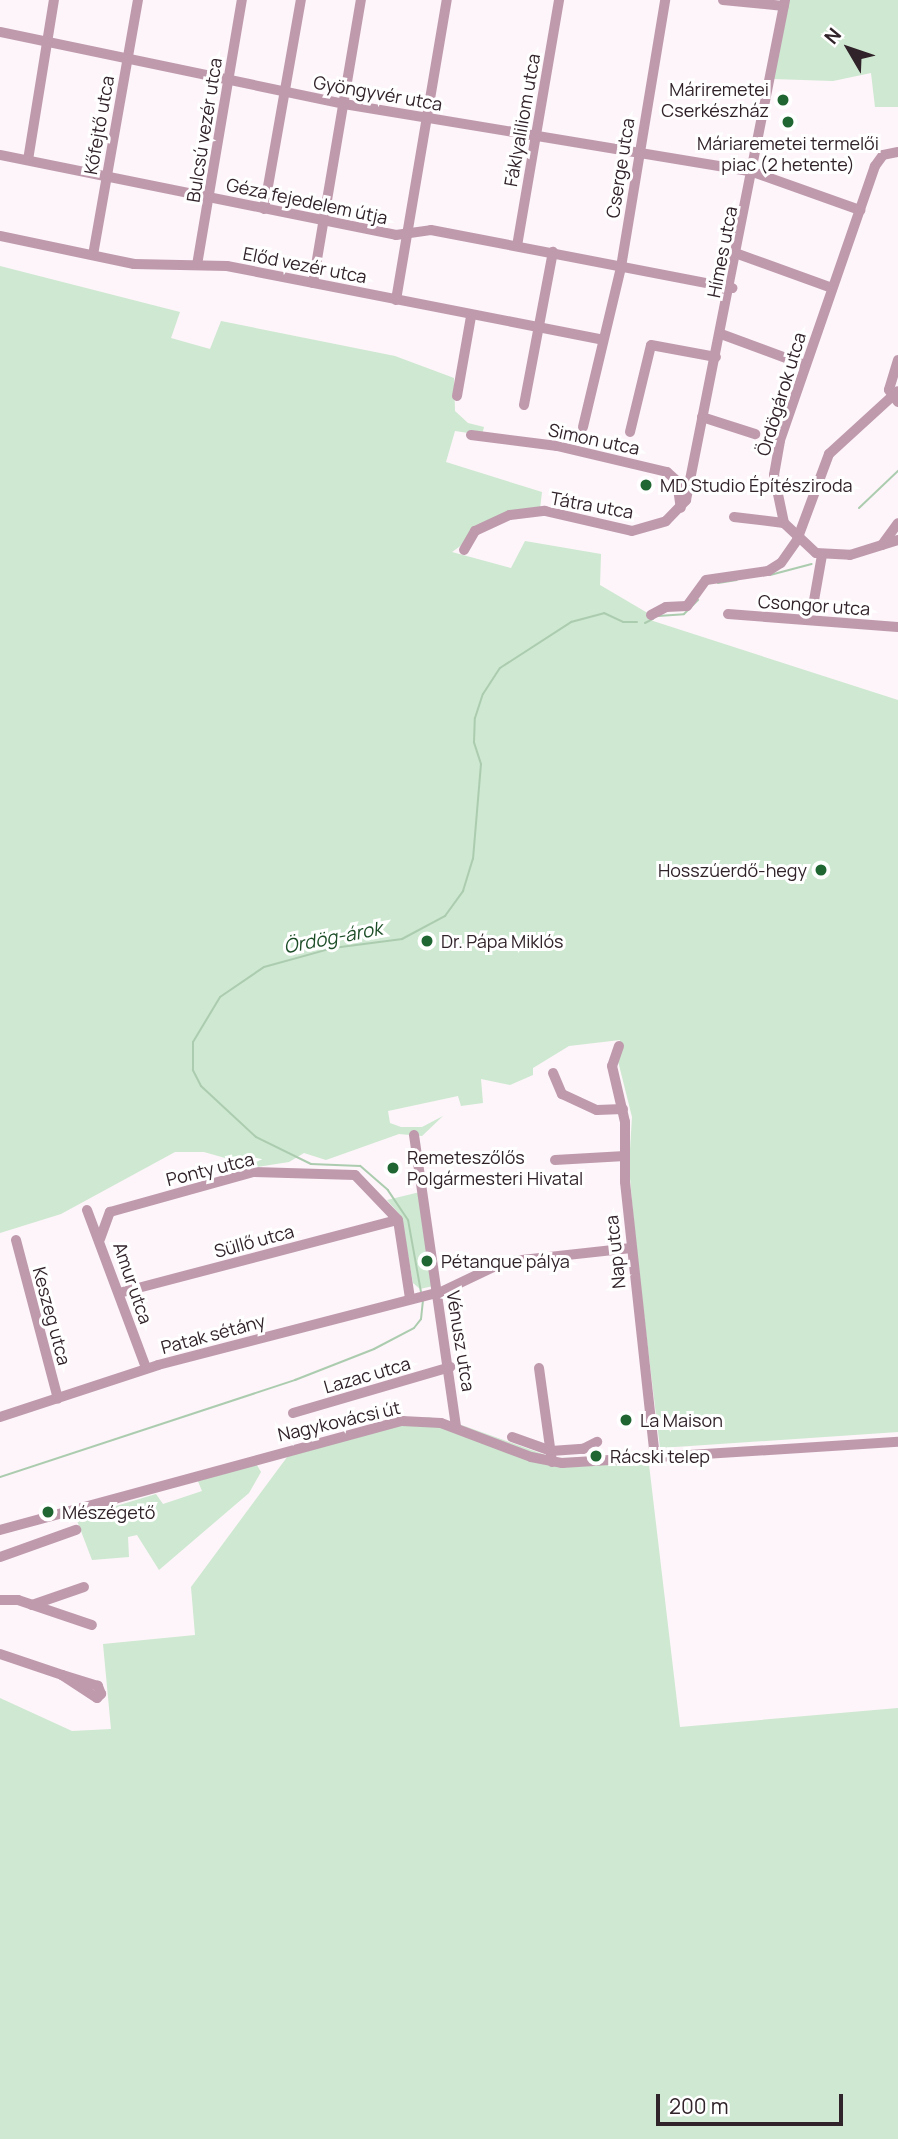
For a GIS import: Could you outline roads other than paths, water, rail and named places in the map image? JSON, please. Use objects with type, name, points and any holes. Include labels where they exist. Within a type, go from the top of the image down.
[{"type":"street","points":[[28,160],[54,0]]},
{"type":"street","name":"Kőfejtő utca","points":[[93,256],[138,0]]},
{"type":"street","name":"Bulcsú vezér utca","points":[[197,265],[242,0]]},
{"type":"street","points":[[264,209],[301,0]]},
{"type":"street","points":[[313,283],[361,0]]},
{"type":"street","points":[[396,300],[447,0]]},
{"type":"street","name":"Fáklyaliliom utca","points":[[517,246],[559,0]]},
{"type":"street","name":"Cserge utca","points":[[583,427],[621,267],[665,0]]},
{"type":"street","points":[[723,0],[784,3]]},
{"type":"street","name":"Hímes utca","points":[[681,508],[732,288],[784,3]]},
{"type":"street","name":"Gyöngyvér utca","points":[[0,32],[48,39],[344,104],[753,172],[860,210]]},
{"type":"street","name":"Ördögárok utca","points":[[822,555],[797,540],[784,523],[777,503],[775,462],[804,365],[860,210],[883,155],[898,152]]},
{"type":"street","name":"Géza fejedelem útja","points":[[0,155],[323,220],[407,234],[431,230],[732,288]]},
{"type":"street","name":"Előd vezér utca","points":[[0,236],[93,256],[167,268],[197,265],[313,283],[471,317],[603,340]]},
{"type":"street","points":[[524,405],[553,252]]},
{"type":"street","points":[[738,254],[832,288]]},
{"type":"street","points":[[457,396],[471,317]]},
{"type":"street","points":[[721,334],[804,365]]},
{"type":"street","points":[[630,432],[651,345],[716,358]]},
{"type":"street","points":[[651,615],[689,603],[706,580],[777,566],[797,540],[829,454],[896,396],[890,384],[898,360]]},
{"type":"street","points":[[702,417],[755,433]]},
{"type":"street","name":"Simon utca","points":[[471,435],[556,446],[667,472],[677,481],[681,508]]},
{"type":"street","name":"Tátra utca","points":[[464,550],[475,531],[510,515],[545,511],[632,531],[657,525],[681,508]]},
{"type":"street","points":[[734,517],[784,523]]},
{"type":"street","points":[[882,545],[898,523]]},
{"type":"street","points":[[813,606],[822,555],[850,555],[898,540]]},
{"type":"street","name":"Csongor utca","points":[[728,614],[898,627]]},
{"type":"street","name":"Nap utca","points":[[619,1046],[612,1066],[623,1109],[631,1248],[655,1458]]},
{"type":"street","points":[[553,1073],[562,1094],[597,1110],[623,1109]]},
{"type":"street","name":"Vénusz utca","points":[[414,1135],[436,1293],[450,1367],[456,1428]]},
{"type":"street","points":[[555,1160],[625,1156]]},
{"type":"street","name":"Ponty utca","points":[[100,1239],[110,1212],[253,1172],[349,1175],[364,1180],[398,1220]]},
{"type":"street","name":"Amur utca","points":[[87,1210],[146,1368]]},
{"type":"street","points":[[398,1220],[410,1298]]},
{"type":"street","name":"Süllő utca","points":[[119,1293],[398,1220]]},
{"type":"street","name":"Keszeg utca","points":[[16,1240],[58,1399]]},
{"type":"street","name":"Patak sétány","points":[[0,1417],[146,1368],[436,1293],[504,1262],[631,1248]]},
{"type":"street","name":"Lazac utca","points":[[293,1413],[450,1367]]},
{"type":"street","points":[[539,1368],[551,1456]]},
{"type":"street","name":"Nagykovácsi út","points":[[0,1530],[402,1421],[429,1420],[551,1456],[655,1458],[898,1442]]},
{"type":"street","points":[[512,1437],[551,1456],[583,1449],[597,1442]]},
{"type":"street","points":[[0,1557],[76,1530]]},
{"type":"street","points":[[32,1605],[84,1587]]},
{"type":"street","points":[[0,1600],[32,1605],[92,1625]]},
{"type":"street","points":[[0,1654],[62,1675]]},
{"type":"waterway","name":"Ördög-árok","points":[[859,508],[898,471]]},
{"type":"waterway","name":"Ördög-árok","points":[[770,575],[812,564]]},
{"type":"waterway","name":"Ördög-árok","points":[[718,583],[737,580]]},
{"type":"waterway","name":"Ördög-árok","points":[[658,616],[684,614],[698,600]]},
{"type":"waterway","name":"Ördög-árok","points":[[421,1292],[408,1220],[388,1190],[360,1166],[311,1164],[256,1137],[201,1086],[193,1070],[193,1042],[220,997],[264,967],[333,948],[402,939],[445,916],[463,891],[473,859],[481,764],[474,742],[475,718],[483,694],[500,668],[571,622],[604,613],[623,622],[637,622]]},
{"type":"waterway","name":"Ördög-árok","points":[[645,623],[653,619]]},
{"type":"waterway","name":"Ördög-árok","points":[[0,1477],[295,1380],[374,1349],[414,1328],[421,1319],[423,1301]]},
{"type":"place","name":"Máriremetei Cserkészház","points":[[783,100]]},
{"type":"place","name":"Máriaremetei termelői piac (2 hetente)","points":[[788,122]]},
{"type":"place","name":"MD Studio Építésziroda","points":[[646,485]]},
{"type":"place","name":"Hosszúerdő-hegy","points":[[821,870]]},
{"type":"place","name":"Dr. Pápa Miklós","points":[[427,941]]},
{"type":"place","name":"Remeteszőlős Polgármesteri Hivatal","points":[[393,1168]]},
{"type":"place","name":"Pétanque pálya","points":[[427,1261]]},
{"type":"place","name":"La Maison","points":[[626,1420]]},
{"type":"place","name":"Rácski telep","points":[[596,1456]]},
{"type":"place","name":"Mészégető","points":[[48,1512]]}]
